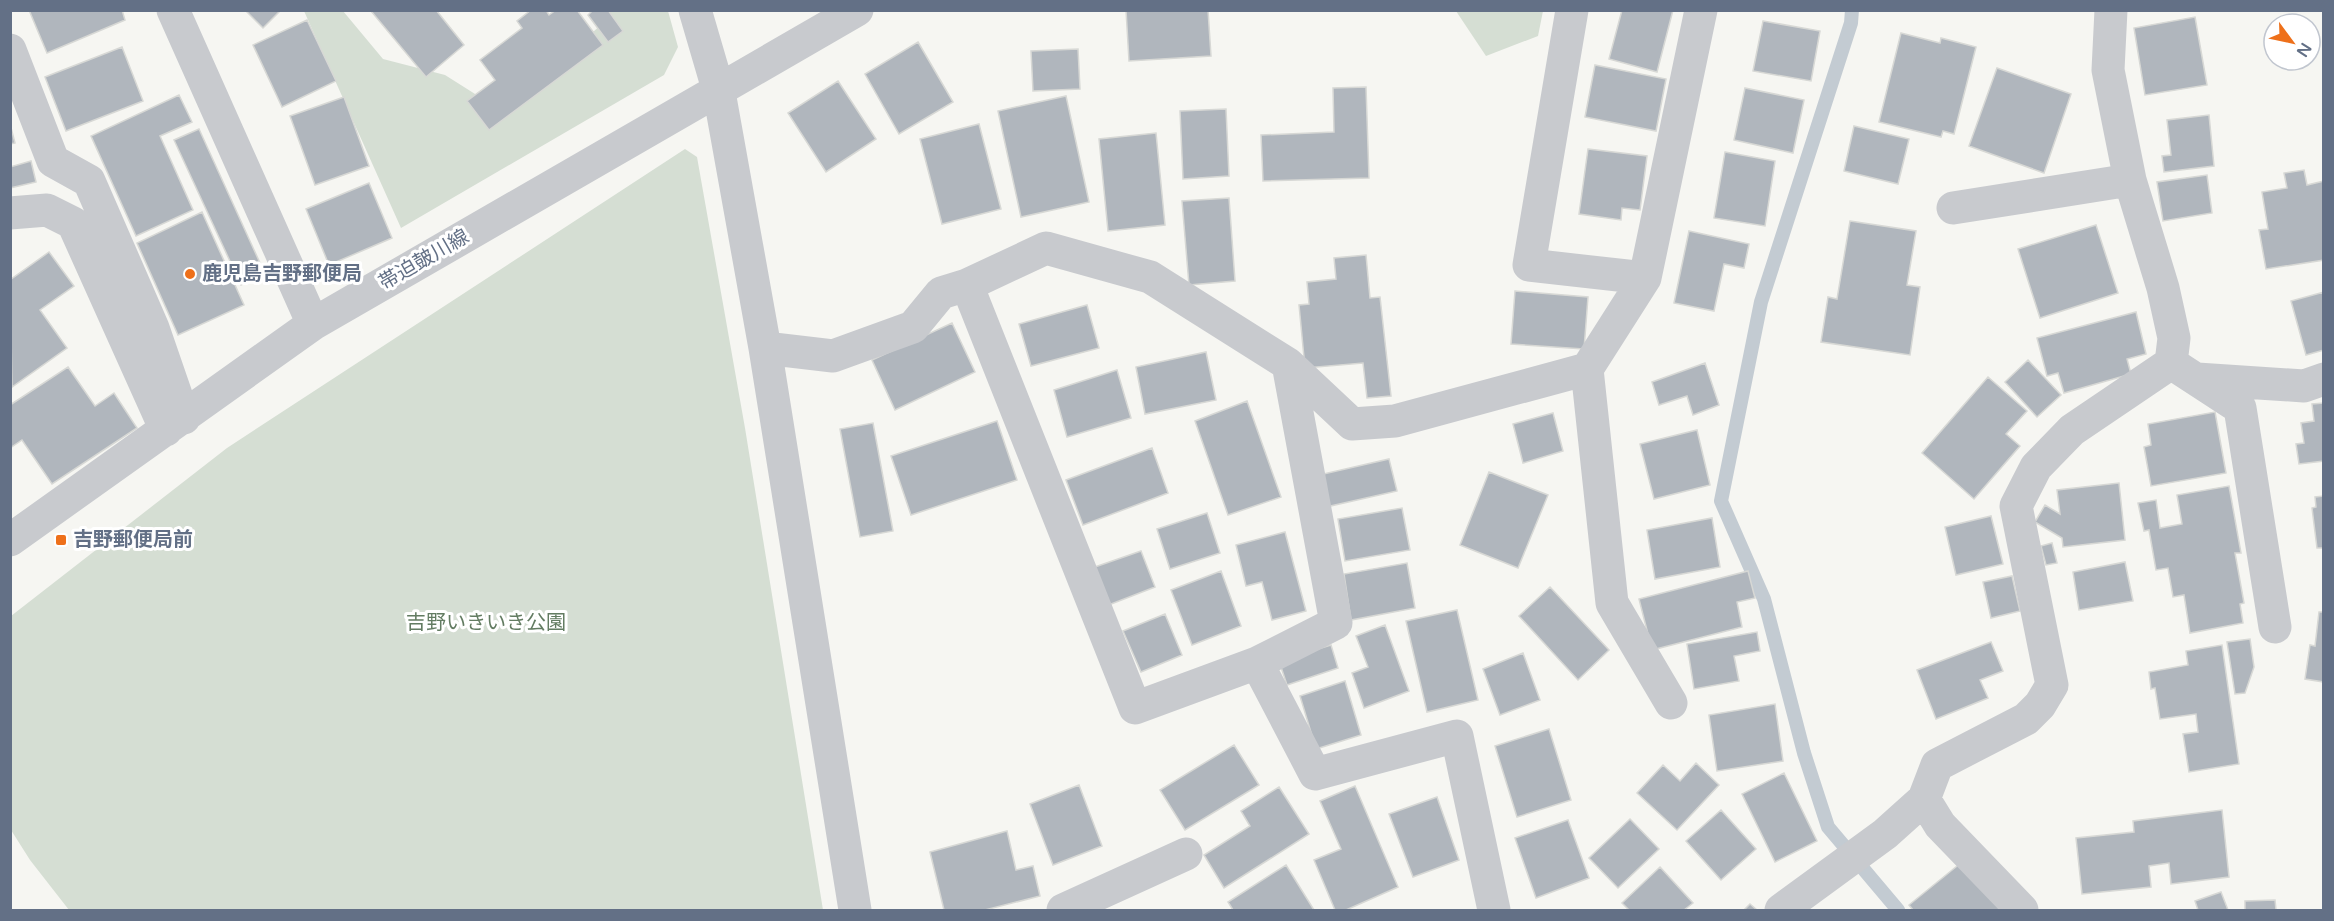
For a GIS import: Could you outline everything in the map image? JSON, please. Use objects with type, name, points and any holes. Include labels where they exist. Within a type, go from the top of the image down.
[{"type":"street","points":[[173,10],[313,324]]},
{"type":"street","points":[[695,10],[719,92],[765,348],[855,910]]},
{"type":"street","name":"帯迫皷川線","points":[[10,540],[313,324],[719,92],[857,10]]},
{"type":"street","points":[[1572,10],[1529,265],[1645,278]]},
{"type":"street","points":[[1671,703],[1612,603],[1587,369],[1645,278],[1701,10]]},
{"type":"street","points":[[2111,10],[2108,70],[2130,180],[2184,371],[2240,408],[2275,627]]},
{"type":"street","points":[[10,50],[53,161],[88,181],[153,328],[175,424]]},
{"type":"street","points":[[1953,208],[2130,180]]},
{"type":"street","points":[[10,213],[47,210],[73,223],[175,424]]},
{"type":"street","points":[[765,348],[833,356],[914,327],[941,293],[967,285],[1046,248],[1150,277],[1288,364],[1352,424],[1395,421],[1587,369]]},
{"type":"street","points":[[967,285],[1135,708],[1257,663],[1335,623],[1288,364]]},
{"type":"street","points":[[1781,910],[1885,834],[1924,799],[1937,765],[2026,719],[2040,705],[2052,685],[2016,506],[2036,466],[2072,430],[2184,371],[2304,386],[2324,380]]},
{"type":"street","points":[[1257,663],[1315,774],[1457,736],[1494,910]]},
{"type":"street","points":[[1924,799],[1940,825],[2022,910]]},
{"type":"street","points":[[1063,910],[1186,854]]},
{"type":"green space","points":[[304,11],[343,11],[383,59],[445,75],[502,111],[609,18],[605,11],[668,11],[678,47],[664,75],[401,228]]},
{"type":"green space","points":[[1456,11],[1543,11],[1538,36],[1486,56]]},
{"type":"green space","name":"吉野いきいき公園","points":[[685,149],[697,157],[745,428],[823,910],[69,910],[30,860],[11,830],[11,616],[227,448]]},
{"type":"building","points":[[29,10],[122,10],[125,20],[47,53]]},
{"type":"building","points":[[245,10],[281,10],[263,28]]},
{"type":"building","points":[[436,10],[464,45],[426,77],[371,11]]},
{"type":"building","points":[[531,10],[546,10],[549,15],[556,10],[577,10],[603,45],[489,130],[467,101],[495,80],[480,60],[522,28],[517,21]]},
{"type":"building","points":[[593,10],[608,10],[623,31],[608,42],[588,15]]},
{"type":"building","points":[[1126,10],[1208,10],[1211,56],[1129,61]]},
{"type":"building","points":[[1622,10],[1673,10],[1657,72],[1609,59]]},
{"type":"building","points":[[2195,17],[2207,85],[2145,95],[2134,28]]},
{"type":"building","points":[[307,20],[336,81],[282,107],[253,45]]},
{"type":"building","points":[[1763,21],[1820,31],[1811,81],[1753,71]]},
{"type":"building","points":[[1901,33],[1940,43],[1941,38],[1976,47],[1954,134],[1943,131],[1941,137],[1879,122]]},
{"type":"building","points":[[918,42],[953,102],[899,134],[865,74]]},
{"type":"building","points":[[122,47],[143,101],[66,131],[45,77]]},
{"type":"building","points":[[1078,49],[1080,89],[1033,91],[1031,51]]},
{"type":"building","points":[[1595,65],[1666,79],[1656,131],[1585,117]]},
{"type":"building","points":[[1997,68],[2071,94],[2044,173],[1969,146]]},
{"type":"building","points":[[838,81],[876,139],[826,172],[788,113]]},
{"type":"building","points":[[1366,87],[1369,178],[1263,181],[1261,135],[1334,132],[1333,88]]},
{"type":"building","points":[[1745,88],[1804,100],[1793,153],[1734,140]]},
{"type":"building","points":[[179,95],[192,122],[160,136],[193,210],[136,236],[91,136]]},
{"type":"building","points":[[1066,96],[1089,202],[1021,217],[998,111]]},
{"type":"building","points":[[344,97],[369,166],[315,185],[290,116]]},
{"type":"building","points":[[1226,109],[1229,176],[1183,179],[1180,111]]},
{"type":"building","points":[[2209,115],[2214,166],[2164,172],[2162,156],[2171,155],[2167,120]]},
{"type":"building","points":[[10,124],[15,143],[10,144]]},
{"type":"building","points":[[979,124],[1001,209],[942,224],[920,139]]},
{"type":"building","points":[[1854,126],[1909,139],[1898,184],[1844,171]]},
{"type":"building","points":[[199,129],[265,274],[241,285],[174,140]]},
{"type":"building","points":[[1156,133],[1165,225],[1108,231],[1099,139]]},
{"type":"building","points":[[1588,149],[1647,156],[1640,210],[1622,208],[1621,220],[1579,214]]},
{"type":"building","points":[[1725,152],[1775,161],[1765,226],[1714,218]]},
{"type":"building","points":[[31,161],[36,182],[10,188],[10,167]]},
{"type":"building","points":[[2304,170],[2307,185],[2324,181],[2324,260],[2266,269],[2259,230],[2268,229],[2262,192],[2287,188],[2284,173]]},
{"type":"building","points":[[2207,175],[2212,213],[2163,221],[2157,182]]},
{"type":"building","points":[[369,183],[392,238],[329,265],[306,209]]},
{"type":"building","points":[[1229,198],[1235,281],[1189,285],[1182,201]]},
{"type":"building","name":"鹿児島吉野郵便局","points":[[202,212],[244,305],[178,335],[137,243]]},
{"type":"building","points":[[1850,221],[1916,231],[1907,285],[1920,287],[1910,355],[1821,342],[1828,297],[1837,299]]},
{"type":"building","points":[[2096,225],[2118,293],[2040,318],[2018,249]]},
{"type":"building","points":[[1689,231],[1749,244],[1744,268],[1724,264],[1714,311],[1674,303]]},
{"type":"building","points":[[49,252],[74,286],[40,310],[67,348],[12,387],[10,280]]},
{"type":"building","points":[[1366,255],[1370,298],[1380,297],[1391,396],[1367,398],[1363,363],[1305,368],[1299,305],[1309,304],[1307,282],[1336,279],[1334,258]]},
{"type":"building","points":[[1515,291],[1588,297],[1584,349],[1511,344]]},
{"type":"building","points":[[2324,292],[2324,350],[2306,355],[2291,301]]},
{"type":"building","points":[[1087,305],[1099,348],[1031,366],[1019,324]]},
{"type":"building","points":[[2136,312],[2146,354],[2127,359],[2131,374],[2064,393],[2058,373],[2047,376],[2037,338]]},
{"type":"building","points":[[952,323],[975,372],[895,410],[872,360]]},
{"type":"building","points":[[1206,352],[1216,400],[1145,414],[1136,367]]},
{"type":"building","points":[[2028,360],[2061,395],[2037,417],[2005,382]]},
{"type":"building","points":[[1705,363],[1719,405],[1693,415],[1687,396],[1659,405],[1652,382]]},
{"type":"building","points":[[68,367],[95,406],[114,393],[137,428],[52,484],[22,440],[10,448],[10,405]]},
{"type":"building","points":[[1117,370],[1131,418],[1067,437],[1054,390]]},
{"type":"building","points":[[1988,377],[2027,411],[2006,434],[2020,446],[1974,499],[1922,453]]},
{"type":"building","points":[[1247,401],[1281,497],[1228,515],[1195,421]]},
{"type":"building","points":[[2324,403],[2324,461],[2299,464],[2296,444],[2304,443],[2301,423],[2314,421],[2312,404]]},
{"type":"building","points":[[2215,412],[2226,473],[2151,486],[2144,447],[2151,445],[2148,424]]},
{"type":"building","points":[[1553,413],[1563,451],[1523,463],[1513,424]]},
{"type":"building","points":[[997,421],[1017,480],[911,515],[891,456]]},
{"type":"building","points":[[873,423],[893,531],[860,537],[840,429]]},
{"type":"building","points":[[1697,430],[1710,485],[1654,499],[1640,444]]},
{"type":"building","points":[[1152,448],[1168,493],[1083,525],[1066,480]]},
{"type":"building","points":[[1389,459],[1397,491],[1326,507],[1319,475]]},
{"type":"building","points":[[1489,472],[1548,495],[1518,568],[1460,545]]},
{"type":"building","points":[[2119,483],[2125,540],[2063,547],[2062,538],[2035,522],[2045,505],[2060,514],[2057,490]]},
{"type":"building","points":[[2229,486],[2241,553],[2235,553],[2244,603],[2240,604],[2243,623],[2190,633],[2184,595],[2173,597],[2168,568],[2156,570],[2149,530],[2144,531],[2138,503],[2156,500],[2160,528],[2182,524],[2177,495]]},
{"type":"building","points":[[2324,496],[2324,548],[2317,548],[2312,508],[2316,507],[2315,497]]},
{"type":"building","points":[[1402,508],[1410,550],[1345,561],[1338,519]]},
{"type":"building","points":[[1207,513],[1220,553],[1170,569],[1157,529]]},
{"type":"building","points":[[1991,516],[2003,564],[1956,575],[1945,527]]},
{"type":"building","points":[[1712,518],[1720,567],[1655,579],[1647,530]]},
{"type":"building","points":[[1285,532],[1306,611],[1272,620],[1262,582],[1246,586],[1236,545]]},
{"type":"building","points":[[2052,543],[2057,563],[2046,565],[2041,546]]},
{"type":"building","points":[[1141,551],[1155,587],[1106,606],[1092,568]]},
{"type":"building","points":[[2125,562],[2133,601],[2079,610],[2073,572]]},
{"type":"building","points":[[1407,563],[1415,608],[1351,620],[1344,574]]},
{"type":"building","points":[[1221,571],[1241,626],[1192,645],[1171,590]]},
{"type":"building","points":[[1748,571],[1755,598],[1737,602],[1742,627],[1652,650],[1639,599]]},
{"type":"building","points":[[2012,576],[2020,611],[1991,618],[1983,582]]},
{"type":"building","points":[[1550,587],[1609,650],[1578,680],[1519,616]]},
{"type":"building","points":[[1457,610],[1478,700],[1427,712],[1406,621]]},
{"type":"building","points":[[2319,612],[2324,612],[2324,682],[2305,679],[2310,645],[2315,646]]},
{"type":"building","points":[[1165,614],[1182,655],[1141,672],[1123,631]]},
{"type":"building","points":[[1385,625],[1409,691],[1364,708],[1352,673],[1368,667],[1356,636]]},
{"type":"building","points":[[1757,632],[1760,651],[1734,656],[1739,681],[1694,689],[1687,644]]},
{"type":"building","points":[[2250,639],[2254,667],[2245,693],[2235,694],[2227,642]]},
{"type":"building","points":[[1991,642],[2003,671],[1980,680],[1988,698],[1936,719],[1917,670]]},
{"type":"building","points":[[1331,645],[1338,668],[1287,685],[1279,661]]},
{"type":"building","points":[[2222,645],[2239,764],[2189,772],[2183,734],[2198,732],[2196,714],[2160,719],[2155,688],[2151,689],[2149,672],[2188,665],[2186,651]]},
{"type":"building","points":[[1523,653],[1540,700],[1500,715],[1483,669]]},
{"type":"building","points":[[1345,681],[1361,735],[1316,749],[1300,696]]},
{"type":"building","points":[[1775,704],[1783,761],[1717,771],[1709,715]]},
{"type":"building","points":[[1549,729],[1571,800],[1517,817],[1495,746]]},
{"type":"building","points":[[1234,745],[1259,785],[1185,830],[1160,790]]},
{"type":"building","points":[[1696,763],[1719,785],[1677,830],[1637,793],[1663,765],[1680,781]]},
{"type":"building","points":[[1784,773],[1817,841],[1775,862],[1742,794]]},
{"type":"building","points":[[1079,785],[1102,846],[1053,865],[1030,804]]},
{"type":"building","points":[[1355,786],[1398,887],[1346,910],[1335,910],[1314,860],[1341,849],[1320,801]]},
{"type":"building","points":[[1279,787],[1309,834],[1224,888],[1204,855],[1250,826],[1241,811]]},
{"type":"building","points":[[1437,797],[1459,860],[1413,877],[1389,814]]},
{"type":"building","points":[[1721,810],[1756,849],[1721,880],[1686,841]]},
{"type":"building","points":[[2222,810],[2229,877],[2171,884],[2169,863],[2149,866],[2151,887],[2082,894],[2076,838],[2134,832],[2133,821]]},
{"type":"building","points":[[1630,819],[1659,849],[1618,888],[1589,858]]},
{"type":"building","points":[[1568,820],[1589,878],[1536,898],[1515,838]]},
{"type":"building","points":[[1007,831],[1016,870],[1033,866],[1040,896],[985,910],[944,910],[930,852]]},
{"type":"building","points":[[1962,862],[2002,910],[1913,910],[1909,905]]},
{"type":"building","points":[[1286,865],[1314,910],[1233,910],[1228,902]]},
{"type":"building","points":[[1660,867],[1693,903],[1684,910],[1629,910],[1622,903]]},
{"type":"building","points":[[2221,892],[2228,910],[2198,910],[2195,901]]},
{"type":"building","points":[[2275,900],[2276,910],[2245,910],[2245,901]]},
{"type":"building","points":[[1750,904],[1757,910],[1744,910]]},
{"type":"waterway","points":[[1852,10],[1851,23],[1761,302],[1721,501],[1764,599],[1804,753],[1828,827],[1898,910]]},
{"type":"place","name":"鹿児島吉野郵便局","points":[[190,274]]},
{"type":"place","name":"吉野郵便局前","points":[[61,540]]}]
